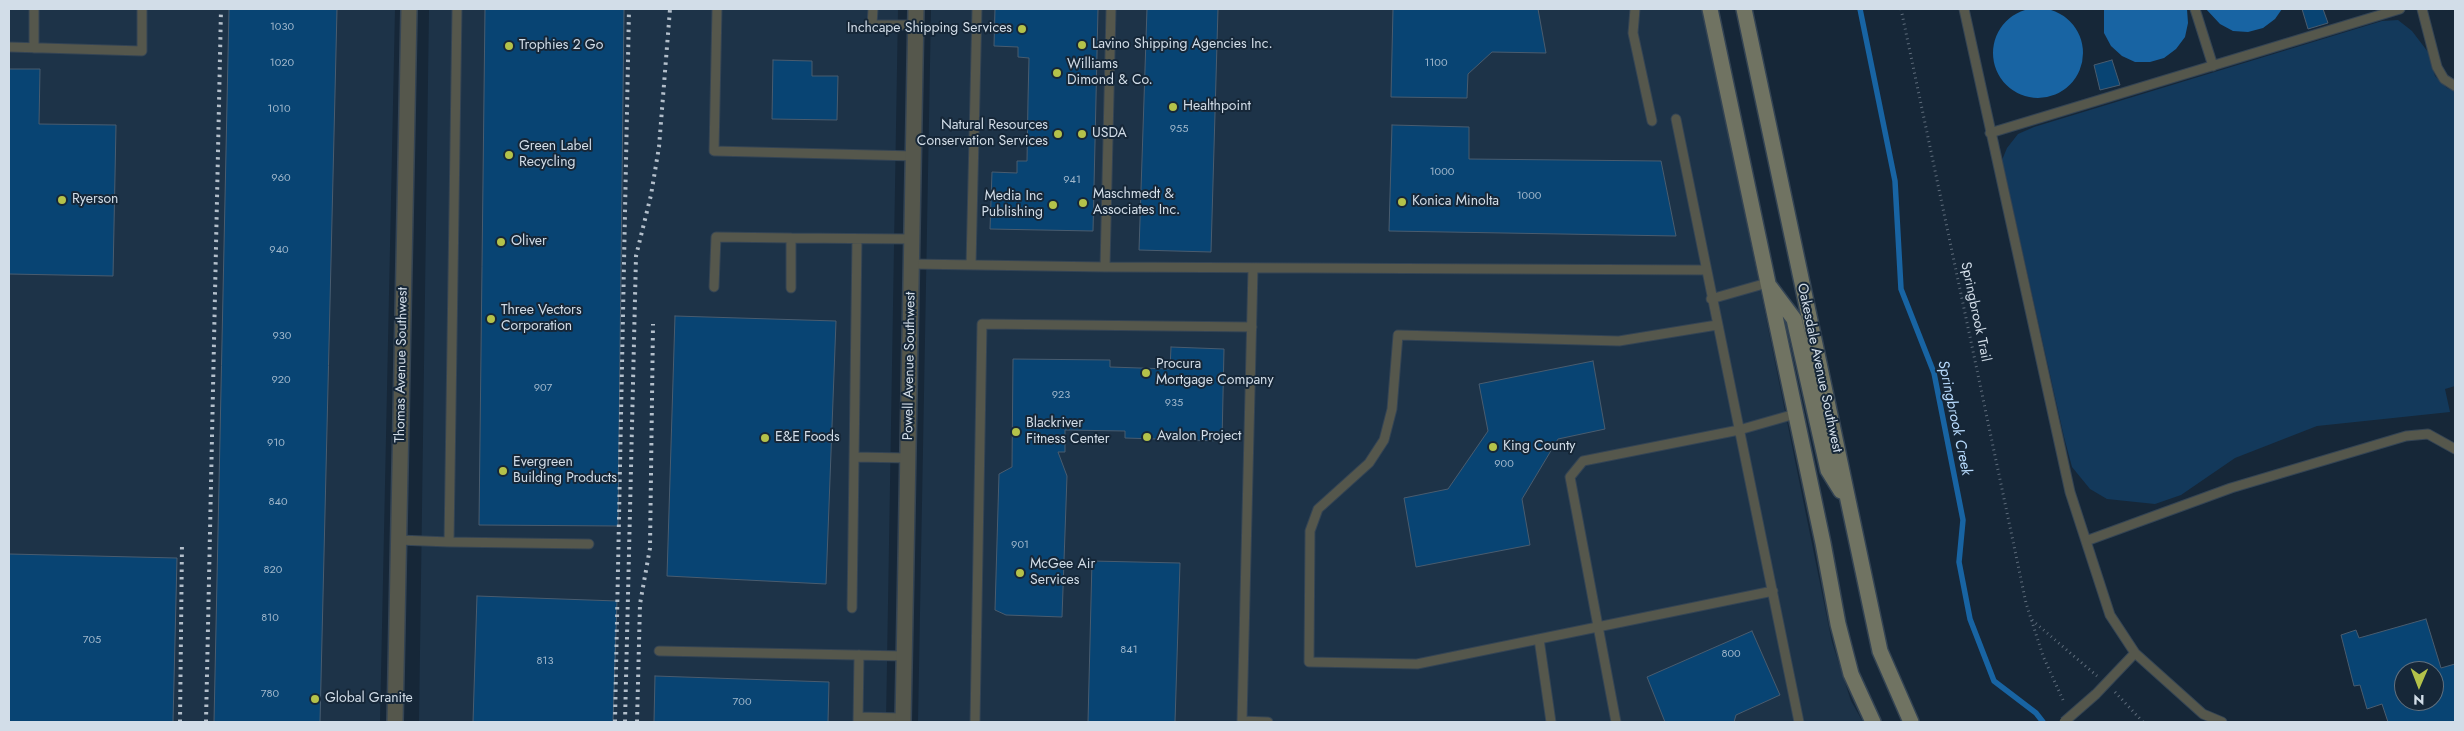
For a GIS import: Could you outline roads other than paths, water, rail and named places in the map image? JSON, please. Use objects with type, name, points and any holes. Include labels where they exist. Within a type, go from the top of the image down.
[{"type":"street","name":"Thomas Avenue Southwest","points":[[395,722],[409,9]]},
{"type":"street","name":"Powell Avenue Southwest","points":[[903,720],[916,9]]},
{"type":"street","points":[[1710,9],[1840,632],[1851,674],[1873,722]]},
{"type":"street","name":"Oakesdale Avenue Southwest","points":[[1744,9],[1846,498],[1880,651],[1911,722]]},
{"type":"street","points":[[1767,283],[1794,319],[1828,470],[1846,498]]},
{"type":"lane","points":[[34,9],[34,48]]},
{"type":"lane","points":[[9,47],[142,51],[142,9]]},
{"type":"lane","points":[[449,542],[457,9]]},
{"type":"lane","points":[[717,9],[714,151],[914,156]]},
{"type":"lane","points":[[873,9],[872,25],[916,25]]},
{"type":"lane","points":[[971,265],[977,9]]},
{"type":"lane","points":[[1105,267],[1111,9]]},
{"type":"lane","points":[[1635,9],[1633,34],[1652,121]]},
{"type":"lane","points":[[1964,9],[2070,492],[2110,615],[2135,653],[2203,714],[2222,722]]},
{"type":"lane","points":[[2195,9],[2213,66]]},
{"type":"lane","points":[[1990,134],[2400,9]]},
{"type":"lane","points":[[2422,9],[2438,67],[2444,79],[2455,86]]},
{"type":"lane","points":[[1676,120],[1716,325],[1799,722]]},
{"type":"lane","points":[[714,287],[716,237],[912,239]]},
{"type":"lane","points":[[791,238],[791,288]]},
{"type":"lane","points":[[852,608],[857,239]]},
{"type":"lane","points":[[912,264],[1105,267],[1705,270]]},
{"type":"lane","points":[[1253,268],[1242,722],[1268,722]]},
{"type":"lane","points":[[1711,299],[1767,283]]},
{"type":"lane","points":[[975,722],[982,324],[1252,327]]},
{"type":"lane","points":[[1716,325],[1619,341],[1398,335],[1392,409],[1384,440],[1369,463],[1318,509],[1310,531],[1309,662],[1417,664],[1773,591]]},
{"type":"lane","points":[[1616,722],[1570,477],[1583,461],[1739,430],[1795,414]]},
{"type":"lane","points":[[2086,541],[2231,488],[2406,436],[2428,434],[2455,449]]},
{"type":"lane","points":[[854,457],[908,458]]},
{"type":"lane","points":[[399,540],[589,544]]},
{"type":"lane","points":[[1538,639],[1551,722]]},
{"type":"lane","points":[[660,651],[904,656]]},
{"type":"lane","points":[[2064,722],[2107,684],[2135,653]]},
{"type":"lane","points":[[859,655],[858,720],[903,720]]},
{"type":"waterway","name":"Springbrook Creek","points":[[1860,9],[1895,181],[1901,289],[1934,373],[1963,520],[1959,562],[1970,619],[1994,681],[2036,713],[2043,722]]},
{"type":"railway","points":[[206,722],[221,9]]},
{"type":"railway","points":[[615,722],[629,9]]},
{"type":"railway","points":[[625,722],[636,256],[651,195],[659,147],[670,9]]},
{"type":"railway","points":[[637,722],[640,604],[650,548],[653,324]]},
{"type":"railway","points":[[180,722],[182,543]]},
{"type":"place","name":"Inchcape Shipping Services","points":[[1022,29]]},
{"type":"place","name":"Lavino Shipping Agencies Inc.","points":[[1082,45]]},
{"type":"place","name":"Trophies 2 Go","points":[[509,46]]},
{"type":"place","name":"Williams Dimond & Co.","points":[[1057,73]]},
{"type":"place","name":"Healthpoint","points":[[1173,107]]},
{"type":"place","name":"Natural Resources Conservation Services","points":[[1058,134]]},
{"type":"place","name":"USDA","points":[[1082,134]]},
{"type":"place","name":"Green Label Recycling","points":[[509,155]]},
{"type":"place","name":"Ryerson","points":[[62,200]]},
{"type":"place","name":"Konica Minolta","points":[[1402,202]]},
{"type":"place","name":"Maschmedt & Associates Inc.","points":[[1083,203]]},
{"type":"place","name":"Media Inc Publishing","points":[[1053,205]]},
{"type":"place","name":"Oliver","points":[[501,242]]},
{"type":"place","name":"Three Vectors Corporation","points":[[491,319]]},
{"type":"place","name":"Procura Mortgage Company","points":[[1146,373]]},
{"type":"place","name":"Blackriver Fitness Center","points":[[1016,432]]},
{"type":"place","name":"Avalon Project","points":[[1147,437]]},
{"type":"place","name":"E&E Foods","points":[[765,438]]},
{"type":"place","name":"King County","points":[[1493,447]]},
{"type":"place","name":"Evergreen Building Products","points":[[503,471]]},
{"type":"place","name":"McGee Air Services","points":[[1020,573]]},
{"type":"place","name":"Global Granite","points":[[315,699]]}]
